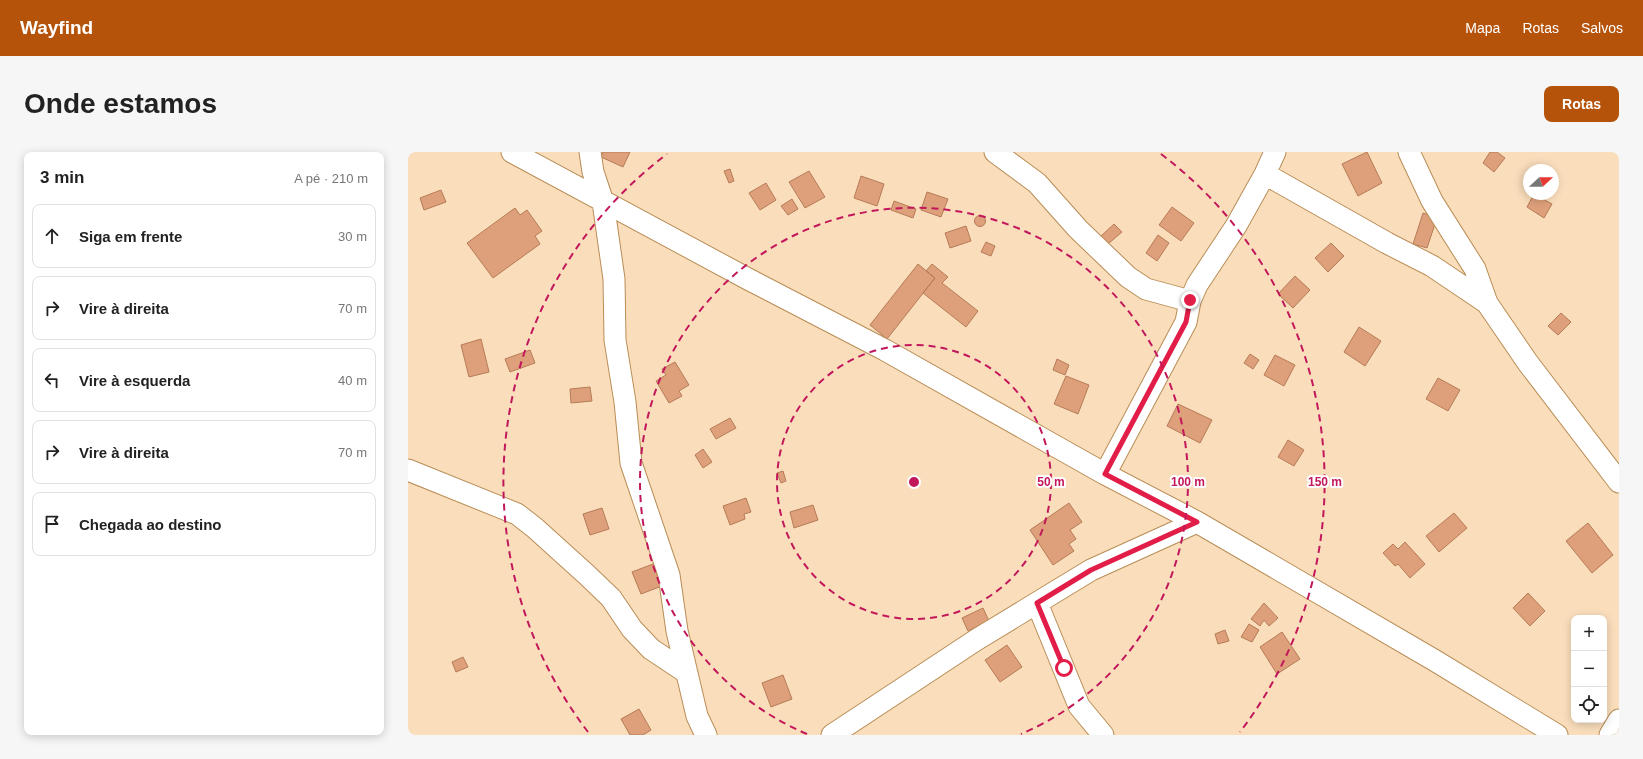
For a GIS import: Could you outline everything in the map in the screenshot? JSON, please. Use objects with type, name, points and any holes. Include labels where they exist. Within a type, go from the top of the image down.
[{"type":"street","points":[[512,152],[603,202],[884,350],[1105,474],[1197,522],[1434,660],[1557,735]]},
{"type":"street","points":[[590,152],[593,172],[603,202],[614,279],[616,340],[625,402],[631,463],[669,575],[677,632],[697,716],[706,735]]},
{"type":"street","points":[[995,152],[1037,183],[1078,229],[1128,277],[1146,289],[1190,300]]},
{"type":"street","points":[[1105,474],[1186,322],[1190,300],[1197,285],[1236,226],[1265,174],[1275,152]]},
{"type":"street","points":[[1409,152],[1432,201],[1475,269],[1487,303],[1528,363],[1619,482]]},
{"type":"street","points":[[1265,174],[1386,243],[1432,266],[1487,303]]},
{"type":"street","points":[[408,470],[517,514],[536,528],[606,594],[632,629],[651,650],[687,673]]},
{"type":"street","points":[[832,735],[976,640],[1091,570],[1197,522]]},
{"type":"street","points":[[1037,603],[1079,706],[1103,735]]},
{"type":"street","points":[[1610,735],[1619,720]]},
{"type":"building","points":[[603,152],[630,152],[623,167],[601,157]]},
{"type":"building","points":[[1367,152],[1382,183],[1358,196],[1342,164]]},
{"type":"building","points":[[1490,152],[1497,152],[1505,158],[1494,172],[1483,163]]},
{"type":"building","points":[[730,169],[734,181],[729,183],[724,171]]},
{"type":"building","points":[[809,171],[825,197],[805,208],[789,182]]},
{"type":"building","points":[[861,176],[884,184],[877,206],[854,198]]},
{"type":"building","points":[[766,183],[776,200],[760,210],[749,193]]},
{"type":"building","points":[[441,190],[446,202],[424,210],[420,198]]},
{"type":"building","points":[[927,192],[948,199],[941,217],[921,210]]},
{"type":"building","points":[[792,199],[798,209],[788,215],[781,206]]},
{"type":"building","points":[[1531,200],[1545,200],[1552,204],[1544,218],[1527,207]]},
{"type":"building","points":[[894,201],[916,209],[913,218],[891,210]]},
{"type":"building","points":[[1172,207],[1194,223],[1181,241],[1159,225]]},
{"type":"building","points":[[515,208],[520,215],[527,210],[542,231],[535,236],[540,244],[493,278],[467,243]]},
{"type":"building","points":[[1423,213],[1437,218],[1427,248],[1413,244]]},
{"type":"building","points":[[978,216],[982,216],[984,217],[984,225],[978,226],[975,223],[975,219]]},
{"type":"building","points":[[1114,224],[1122,232],[1108,244],[1101,236]]},
{"type":"building","points":[[966,226],[971,241],[950,248],[945,233]]},
{"type":"building","points":[[1158,235],[1169,243],[1157,261],[1146,253]]},
{"type":"building","points":[[986,242],[995,246],[991,256],[981,252]]},
{"type":"building","points":[[1331,243],[1344,256],[1328,272],[1315,258]]},
{"type":"building","points":[[918,264],[935,278],[887,339],[870,325]]},
{"type":"building","points":[[932,264],[948,277],[942,283],[978,311],[966,327],[923,293],[935,278],[926,271]]},
{"type":"building","points":[[1295,276],[1310,290],[1293,308],[1278,294]]},
{"type":"building","points":[[1561,313],[1571,322],[1558,335],[1548,326]]},
{"type":"building","points":[[1359,327],[1381,341],[1365,366],[1344,352]]},
{"type":"building","points":[[481,339],[489,372],[469,377],[461,345]]},
{"type":"building","points":[[530,350],[535,363],[510,372],[505,359]]},
{"type":"building","points":[[1250,354],[1259,360],[1253,369],[1244,363]]},
{"type":"building","points":[[1275,355],[1295,365],[1284,386],[1264,375]]},
{"type":"building","points":[[1057,359],[1069,365],[1065,375],[1053,370]]},
{"type":"building","points":[[675,362],[689,385],[679,391],[682,396],[669,403],[656,381],[666,375],[662,369]]},
{"type":"building","points":[[1066,376],[1089,385],[1078,414],[1054,404]]},
{"type":"building","points":[[1438,378],[1460,390],[1448,411],[1426,399]]},
{"type":"building","points":[[590,387],[592,401],[571,403],[570,389]]},
{"type":"building","points":[[1178,404],[1212,420],[1200,443],[1167,426]]},
{"type":"building","points":[[730,418],[736,428],[716,439],[710,429]]},
{"type":"building","points":[[1288,440],[1304,450],[1294,466],[1278,457]]},
{"type":"building","points":[[703,449],[712,462],[703,468],[695,455]]},
{"type":"building","points":[[783,471],[786,481],[781,483],[777,473]]},
{"type":"building","points":[[746,498],[751,512],[744,514],[745,519],[730,525],[723,506]]},
{"type":"building","points":[[1069,503],[1082,522],[1070,530],[1076,539],[1069,544],[1074,551],[1053,565],[1030,530]]},
{"type":"building","points":[[813,505],[818,520],[794,528],[790,512]]},
{"type":"building","points":[[602,508],[609,529],[590,535],[583,514]]},
{"type":"building","points":[[1454,513],[1467,528],[1439,552],[1426,536]]},
{"type":"building","points":[[1588,523],[1613,555],[1592,573],[1566,541]]},
{"type":"building","points":[[1405,542],[1425,564],[1410,578],[1398,564],[1395,566],[1383,553],[1393,544],[1398,549]]},
{"type":"building","points":[[653,564],[662,586],[641,594],[632,572]]},
{"type":"building","points":[[1528,593],[1545,611],[1530,626],[1513,608]]},
{"type":"building","points":[[1264,603],[1278,618],[1269,626],[1264,620],[1260,626],[1251,619]]},
{"type":"building","points":[[983,608],[989,621],[968,631],[962,618]]},
{"type":"building","points":[[1249,624],[1259,630],[1252,642],[1241,637]]},
{"type":"building","points":[[1225,630],[1229,641],[1218,644],[1215,634]]},
{"type":"building","points":[[1282,632],[1300,659],[1277,674],[1260,647]]},
{"type":"building","points":[[1007,645],[1022,667],[1000,682],[985,660]]},
{"type":"building","points":[[463,657],[468,667],[456,672],[452,662]]},
{"type":"building","points":[[783,675],[792,699],[771,707],[762,683]]},
{"type":"building","points":[[639,709],[651,730],[643,735],[630,735],[621,719]]},
{"type":"route","points":[[1064,668],[1037,603],[1091,570],[1197,522],[1105,474],[1186,322],[1190,300]]}]
